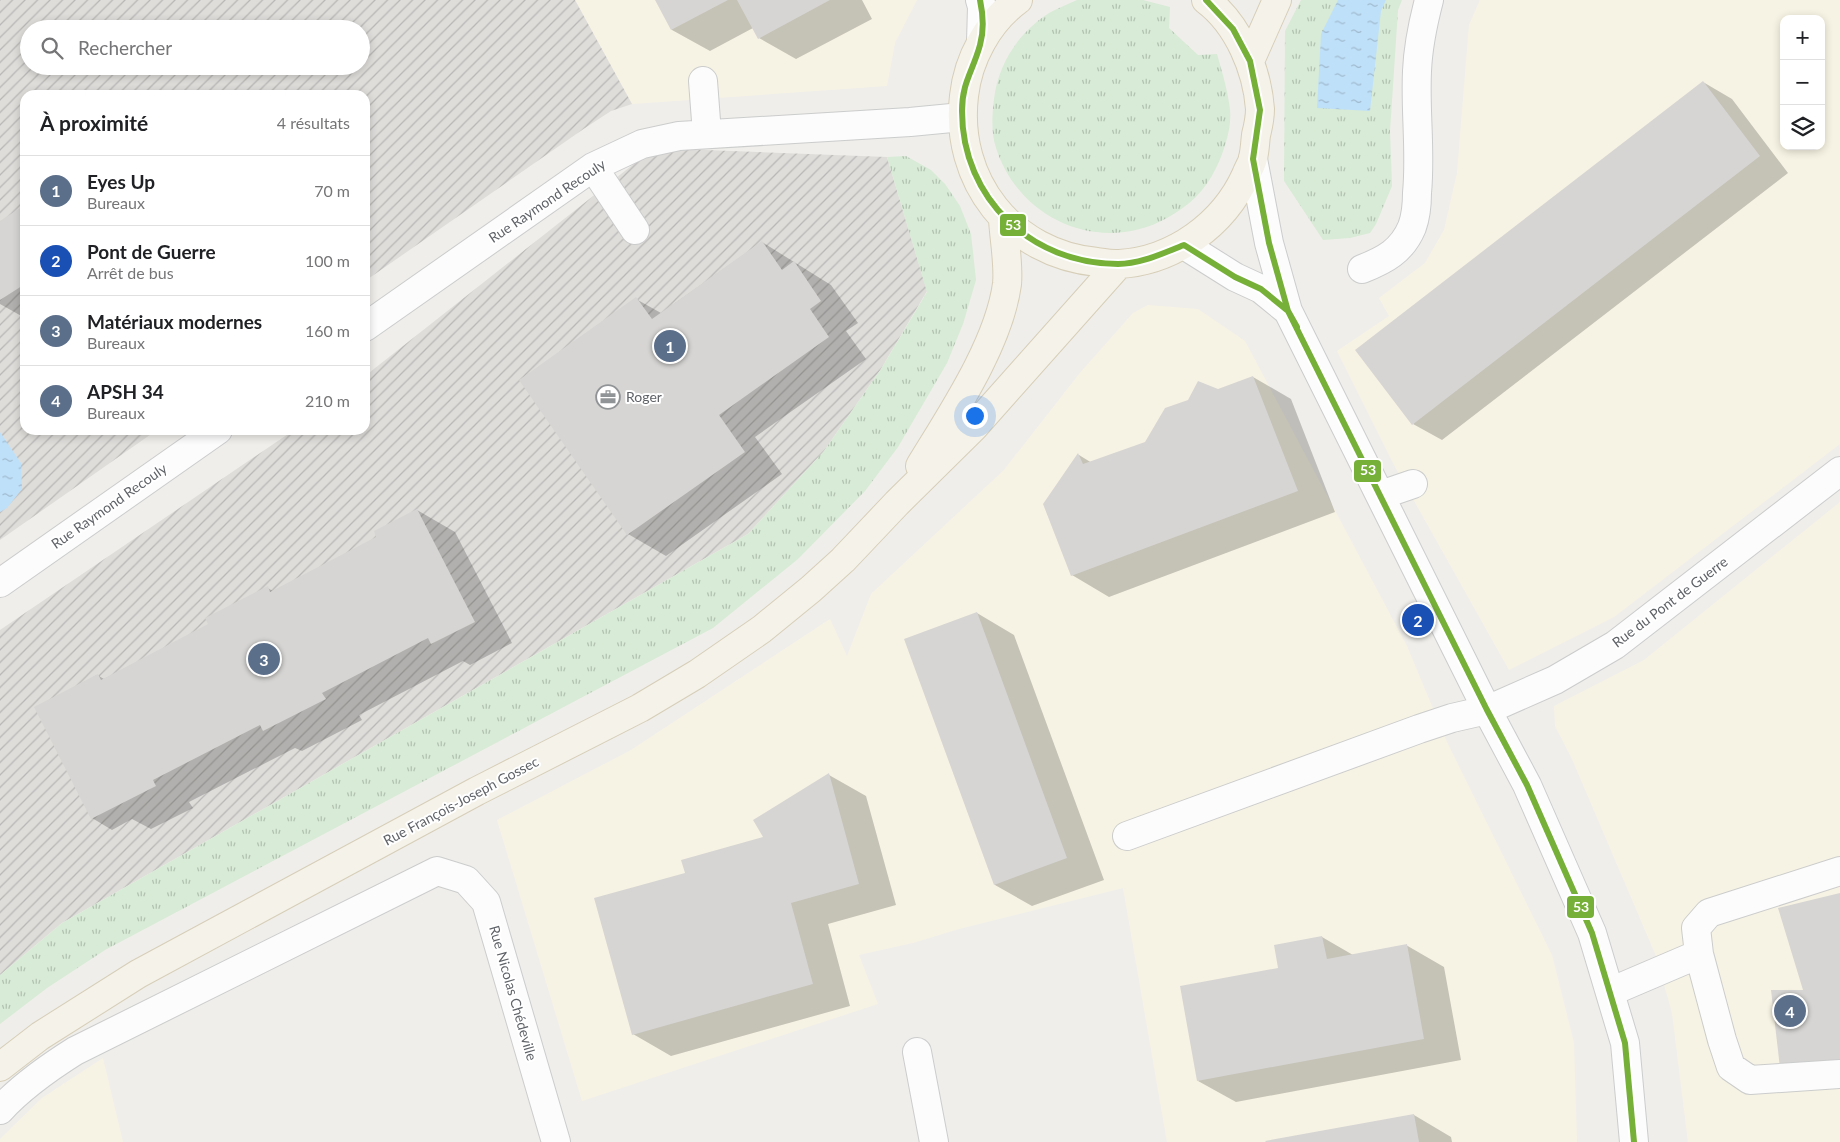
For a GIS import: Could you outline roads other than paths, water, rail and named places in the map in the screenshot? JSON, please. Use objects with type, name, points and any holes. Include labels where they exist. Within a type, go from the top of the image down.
[{"type":"main road","points":[[1018,0],[1006,8],[981,42],[966,78],[962,118],[967,155],[981,189],[1003,219],[1037,245],[1076,260],[1119,264],[1152,258],[1184,245],[1214,222],[1238,193],[1253,159],[1260,110],[1250,61],[1233,29],[1206,0]]},
{"type":"main road","points":[[1250,61],[1277,0]]},
{"type":"main road","name":"Rue François-Joseph Gossec","points":[[897,503],[952,414],[987,347],[1001,309],[1007,283],[1003,219]]},
{"type":"main road","name":"Rue François-Joseph Gossec","points":[[0,1068],[40,1036],[138,974],[477,791],[640,708],[697,674],[762,629],[843,560],[897,503],[974,427],[1119,264]]},
{"type":"street","points":[[980,0],[982,7],[981,42]]},
{"type":"street","points":[[1362,269],[1384,261],[1401,246],[1412,226],[1419,176],[1417,72],[1428,0]]},
{"type":"street","points":[[704,81],[707,134]]},
{"type":"street","name":"Rue Raymond Recouly","points":[[370,323],[593,167],[642,144],[679,136],[962,118]]},
{"type":"street","points":[[1253,159],[1269,243],[1288,311],[1486,710],[1528,784],[1592,933],[1625,1042],[1634,1142]]},
{"type":"street","points":[[593,167],[635,230]]},
{"type":"street","points":[[1184,245],[1234,277],[1261,290],[1288,311]]},
{"type":"street","name":"Rue Raymond Recouly","points":[[0,583],[211,435]]},
{"type":"street","name":"Rue du Pont de Guerre","points":[[1127,836],[1419,729],[1452,718],[1486,710],[1555,680],[1615,645],[1840,471]]},
{"type":"street","points":[[1380,495],[1413,484]]},
{"type":"street","name":"Rue Nicolas Chédeville","points":[[0,1110],[10,1098],[43,1071],[75,1051],[437,870],[466,880],[486,902],[556,1142]]},
{"type":"street","points":[[1840,871],[1709,913],[1696,928],[1699,954],[1731,1066],[1750,1080],[1840,1074]]},
{"type":"street","points":[[1610,992],[1699,954]]},
{"type":"street","points":[[917,1052],[934,1142]]},
{"type":"water","points":[[1338,0],[1386,0],[1381,11],[1370,111],[1317,108],[1321,34]]},
{"type":"water","points":[[0,432],[21,463],[22,489],[7,508],[0,512]]},
{"type":"place","name":"Eyes Up","points":[[670,346]]},
{"type":"place","name":"Roger","points":[[608,397]]},
{"type":"place","name":"Pont de Guerre","points":[[1418,620]]},
{"type":"place","name":"Matériaux modernes","points":[[264,659]]},
{"type":"place","name":"APSH 34","points":[[1790,1011]]}]
